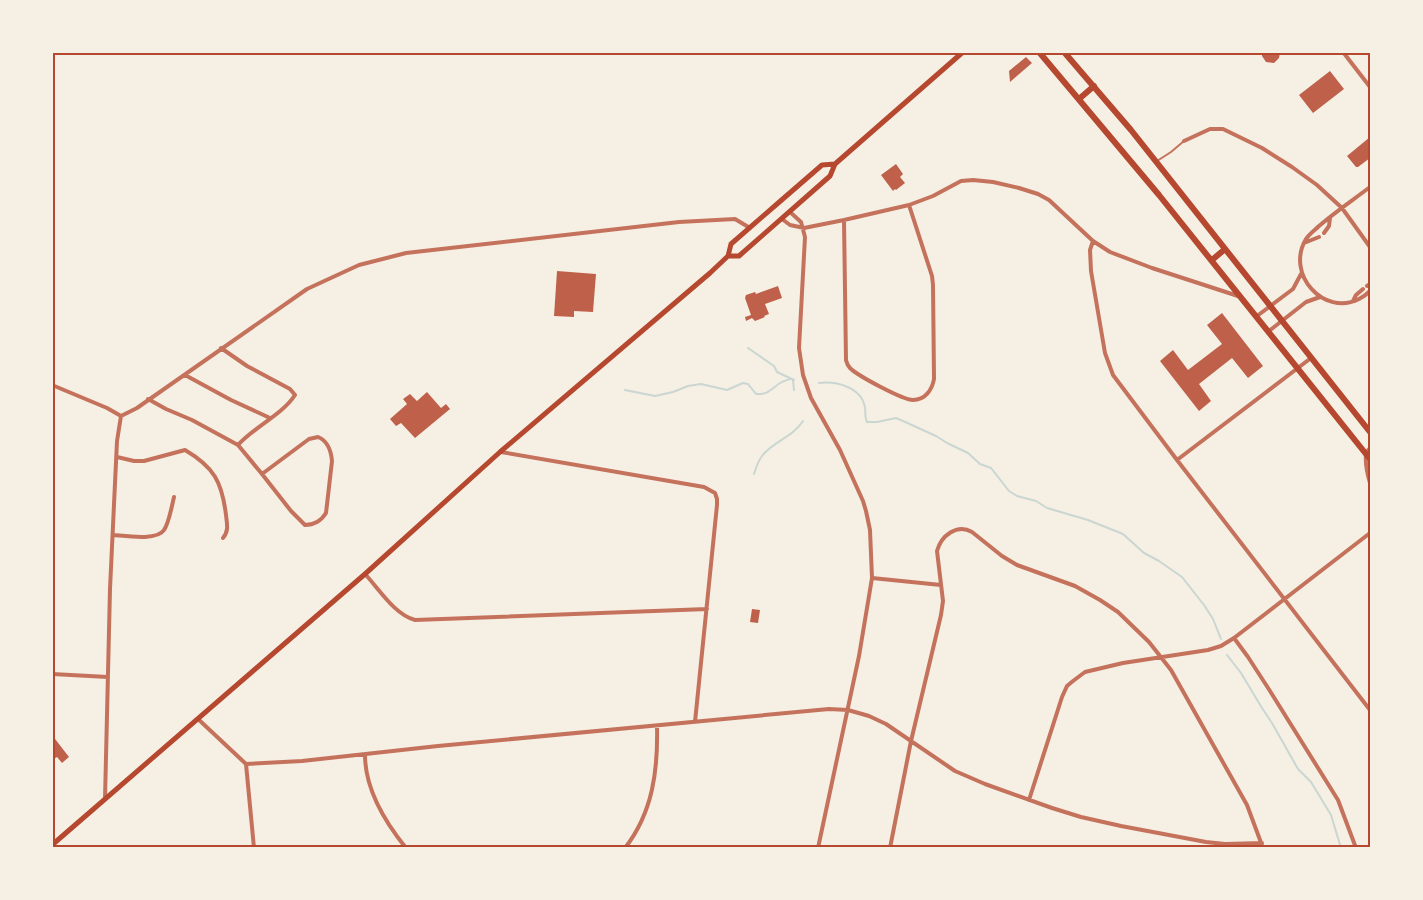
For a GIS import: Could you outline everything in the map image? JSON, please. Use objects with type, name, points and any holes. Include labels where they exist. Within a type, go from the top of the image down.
[{"type":"main road","points":[[728,256],[739,256],[782,219],[830,176],[835,164],[963,52]]},
{"type":"main road","points":[[1039,52],[1212,260],[1334,415],[1368,451],[1371,459]]},
{"type":"main road","points":[[1064,52],[1156,162],[1371,432]]},
{"type":"main road","points":[[1079,99],[1094,86]]},
{"type":"main road","points":[[52,845],[365,574],[500,452],[695,286],[728,256],[731,244],[822,165],[835,164]]},
{"type":"main road","points":[[1212,260],[1225,249]]},
{"type":"street","points":[[1342,52],[1371,87]]},
{"type":"street","points":[[1184,141],[1210,129],[1223,129],[1262,148],[1292,166],[1317,185],[1342,208],[1371,247]]},
{"type":"street","points":[[782,219],[790,225],[804,228],[909,205],[962,181],[993,182],[1038,194],[1049,200],[1093,241],[1110,252],[1242,297]]},
{"type":"street","points":[[1371,187],[1307,237],[1301,249],[1300,261],[1301,274],[1320,297],[1333,302],[1347,303],[1359,300],[1371,291]]},
{"type":"street","points":[[844,220],[846,360],[848,365],[861,376],[906,399],[916,400],[928,393],[934,379],[933,285],[909,205]]},
{"type":"street","points":[[790,212],[801,222],[805,238],[799,348],[803,375],[811,398],[848,465],[867,511],[871,546],[872,578],[848,710],[818,848]]},
{"type":"street","points":[[1304,243],[1322,235],[1329,226],[1330,217]]},
{"type":"street","points":[[121,416],[137,408],[307,289],[359,265],[406,253],[699,221],[735,219],[750,228]]},
{"type":"street","points":[[1093,241],[1090,250],[1093,280],[1105,353],[1113,375],[1371,710]]},
{"type":"street","points":[[1257,316],[1293,289],[1301,274]]},
{"type":"street","points":[[1353,301],[1356,295],[1367,286]]},
{"type":"street","points":[[1269,331],[1306,302],[1320,297]]},
{"type":"street","points":[[221,348],[247,366],[294,392],[295,395],[289,403],[246,436],[238,445]]},
{"type":"street","points":[[1177,460],[1312,358]]},
{"type":"street","points":[[185,374],[231,400],[270,418]]},
{"type":"street","points":[[52,385],[121,416]]},
{"type":"street","points":[[148,399],[238,445],[302,523],[315,524],[322,519],[326,513],[332,461],[330,450],[324,440],[315,437],[309,439],[262,474]]},
{"type":"street","points":[[105,799],[110,589],[121,416]]},
{"type":"street","points":[[117,457],[144,461],[185,450],[200,459],[212,471],[225,502],[227,532],[223,538]]},
{"type":"street","points":[[1368,451],[1366,467],[1371,483]]},
{"type":"street","points":[[500,452],[704,487],[715,493],[717,505],[695,722]]},
{"type":"street","points":[[113,535],[150,537],[159,535],[166,527],[174,497]]},
{"type":"street","points":[[246,764],[365,755],[829,709],[848,710],[886,723],[911,741],[955,771],[985,784],[1081,817],[1206,842],[1262,845],[1246,805],[1171,670],[1138,630],[1100,600],[1075,586],[1017,565],[968,529],[960,529],[943,538],[937,551],[943,601],[911,741],[890,848]]},
{"type":"street","points":[[1029,800],[1058,708],[1064,692],[1072,681],[1085,672],[1098,668],[1221,646],[1371,534]]},
{"type":"street","points":[[365,574],[400,613],[415,620],[707,609]]},
{"type":"street","points":[[872,578],[941,585]]},
{"type":"street","points":[[1234,638],[1338,800],[1356,848]]},
{"type":"street","points":[[52,674],[108,677]]},
{"type":"street","points":[[197,718],[246,764],[254,848]]},
{"type":"street","points":[[625,848],[637,829],[651,796],[657,768],[657,726]]},
{"type":"street","points":[[365,755],[368,774],[380,807],[406,848]]},
{"type":"lane","points":[[1156,162],[1184,141]]},
{"type":"building","points":[[1262,52],[1280,52],[1279,58],[1274,63],[1266,62]]},
{"type":"building","points":[[1026,57],[1032,63],[1010,82],[1009,71]]},
{"type":"building","points":[[1330,71],[1344,89],[1313,113],[1299,95]]},
{"type":"building","points":[[1370,137],[1370,158],[1356,167],[1347,156]]},
{"type":"building","points":[[896,164],[903,174],[900,177],[905,183],[893,191],[881,175]]},
{"type":"building","points":[[557,271],[596,274],[593,312],[574,311],[574,317],[554,316]]},
{"type":"building","points":[[778,286],[782,298],[765,304],[769,314],[755,321],[752,318],[746,321],[745,317],[751,315],[746,295]]},
{"type":"building","points":[[1222,313],[1263,366],[1248,378],[1232,358],[1199,384],[1211,401],[1199,411],[1160,361],[1173,350],[1188,370],[1222,344],[1207,325]]},
{"type":"building","points":[[427,392],[441,408],[446,404],[450,409],[415,438],[401,423],[396,426],[390,419],[407,404],[403,399],[410,394],[417,401]]},
{"type":"building","points":[[752,609],[760,610],[758,623],[750,622]]},
{"type":"building","points":[[52,735],[69,757],[62,763],[57,757],[52,760]]},
{"type":"waterway","points":[[748,348],[774,366],[777,372],[794,380]]},
{"type":"waterway","points":[[625,390],[655,396],[701,384],[727,390],[743,383],[748,384],[756,394],[760,394],[790,379]]},
{"type":"waterway","points":[[793,381],[794,390]]},
{"type":"waterway","points":[[819,383],[840,384],[854,390],[863,401],[867,422],[896,418],[903,421],[968,453],[980,464],[991,468],[1009,491],[1017,496],[1123,534],[1144,553],[1182,577],[1213,619],[1221,639]]},
{"type":"waterway","points":[[754,474],[759,460],[766,451],[794,432],[803,421]]},
{"type":"waterway","points":[[1227,655],[1241,673],[1298,769],[1311,782],[1331,815],[1341,848]]}]
